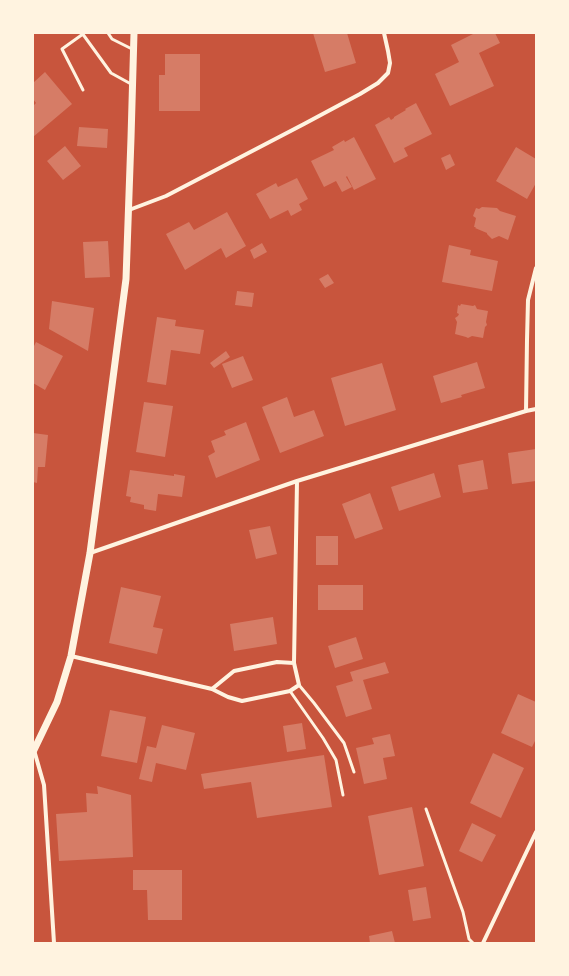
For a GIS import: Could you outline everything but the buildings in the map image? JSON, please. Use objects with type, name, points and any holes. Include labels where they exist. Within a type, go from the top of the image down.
[{"type":"street","points":[[54,943],[44,785],[34,751],[57,702],[71,656],[90,553],[126,279],[134,33]]},
{"type":"street","points":[[129,210],[166,196],[304,124],[378,83],[388,73],[390,64],[384,33]]},
{"type":"street","points":[[526,411],[528,300],[536,268]]},
{"type":"street","points":[[90,553],[297,480],[536,409]]},
{"type":"street","points":[[71,656],[212,688],[228,697],[242,700],[290,691],[299,685],[294,663],[297,480]]},
{"type":"street","points":[[212,688],[234,671],[277,662],[294,663]]},
{"type":"street","points":[[483,943],[536,832]]},
{"type":"lane","points":[[108,33],[112,39],[134,49]]},
{"type":"lane","points":[[83,90],[62,49],[83,34],[111,73],[133,85]]},
{"type":"lane","points":[[299,685],[344,743],[354,772]]},
{"type":"lane","points":[[290,691],[323,738],[336,760],[343,795]]},
{"type":"lane","points":[[426,809],[463,912],[469,938],[473,943]]}]
